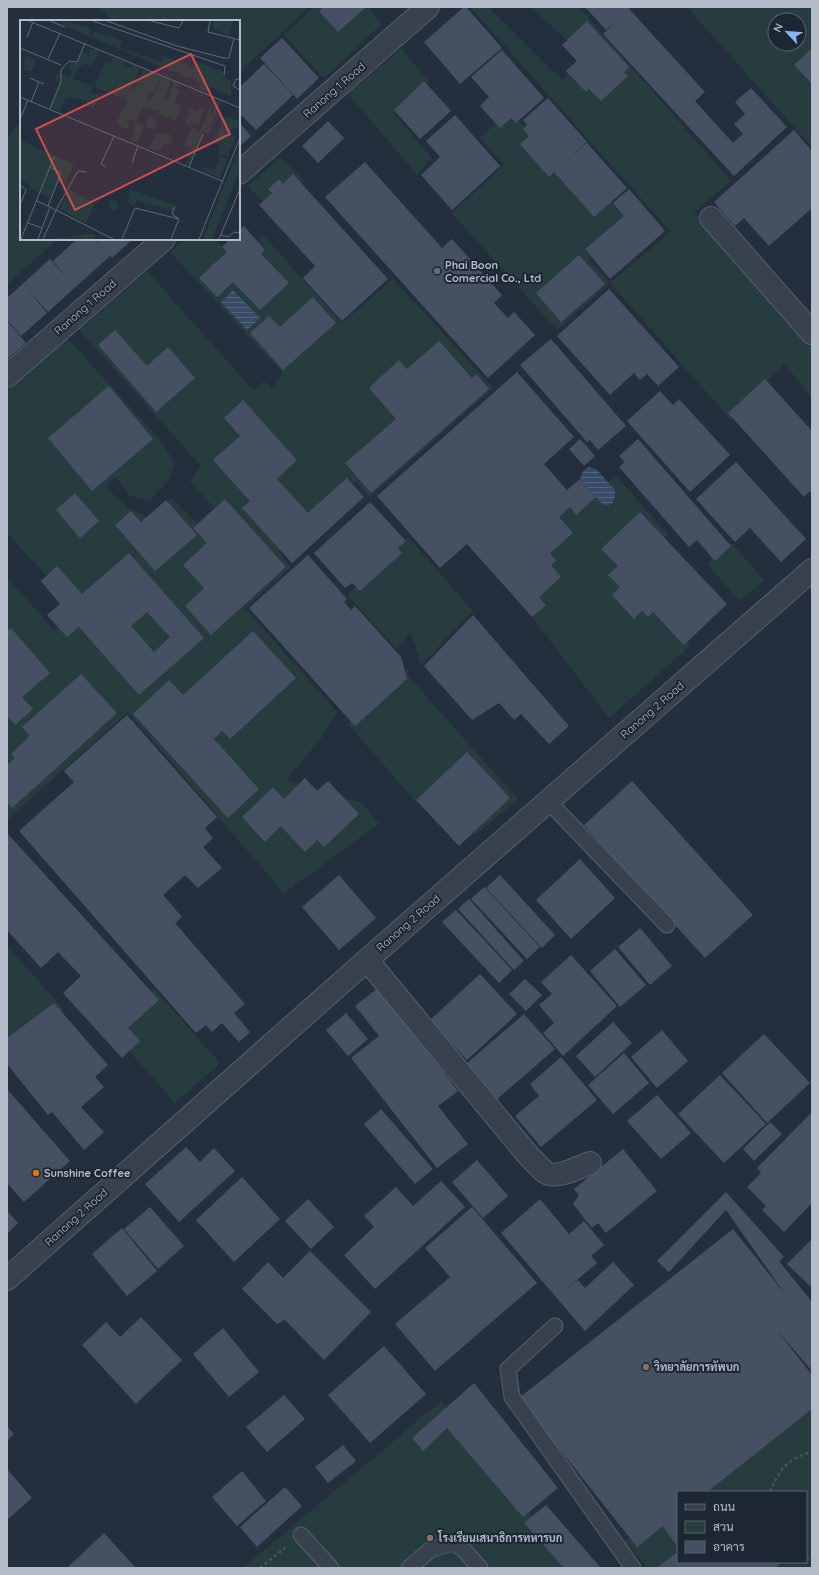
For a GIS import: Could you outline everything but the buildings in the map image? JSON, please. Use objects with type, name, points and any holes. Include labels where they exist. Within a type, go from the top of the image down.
[{"type":"street","name":"Ranong 1 Road","points":[[240,172],[428,7]]},
{"type":"street","points":[[711,218],[812,333]]},
{"type":"street","name":"Ranong 1 Road","points":[[7,376],[163,240]]},
{"type":"street","name":"Ranong 2 Road","points":[[7,1279],[367,960],[812,570]]},
{"type":"street","points":[[367,960],[527,1154],[546,1173],[554,1175],[568,1172],[590,1163]]},
{"type":"lane","points":[[548,802],[667,925]]},
{"type":"lane","points":[[555,1326],[508,1369],[512,1397],[633,1568]]},
{"type":"lane","points":[[301,1535],[331,1568]]},
{"type":"lane","points":[[409,1568],[430,1550],[452,1543],[462,1548],[480,1568]]},
{"type":"path","points":[[770,1491],[775,1477],[787,1464],[802,1454],[812,1452]]},
{"type":"path","points":[[260,1568],[301,1535]]},
{"type":"green space","points":[[99,7],[310,7],[240,71],[240,20],[112,20]]},
{"type":"green space","points":[[314,7],[367,7],[382,24],[324,78],[284,35]]},
{"type":"green space","points":[[470,7],[488,7],[562,80],[585,57],[531,7],[579,7],[731,181],[694,212],[812,346],[812,397],[784,364],[731,420],[610,283],[671,232]]},
{"type":"green space","points":[[687,7],[812,7],[812,147]]},
{"type":"green space","points":[[401,49],[429,81],[394,114],[432,158],[417,174],[348,94]]},
{"type":"green space","points":[[508,112],[632,219],[588,259],[610,283],[557,330],[452,213],[504,165],[480,138]]},
{"type":"green space","points":[[20,124],[20,240],[57,240],[7,284],[7,136]]},
{"type":"green space","points":[[281,157],[304,181],[271,211],[248,186]]},
{"type":"green space","points":[[264,236],[342,323],[393,279],[493,388],[370,497],[355,481],[278,551],[291,567],[245,608],[337,712],[320,740],[286,780],[362,803],[379,824],[284,893],[128,712],[7,820],[7,578],[54,630],[78,610],[7,533],[7,391],[68,339],[160,440],[175,463],[170,479],[150,500],[130,496],[116,477],[104,486],[128,508],[149,518],[171,498],[203,529],[220,515],[190,481],[201,466],[79,330],[147,271],[254,391],[264,381],[271,389],[283,373],[170,252],[184,240],[216,240],[237,261]]},
{"type":"green space","points":[[617,477],[668,534],[627,579],[691,645],[609,718],[532,617],[543,513]]},
{"type":"green space","points":[[408,537],[473,611],[421,665],[411,633],[396,648],[347,595]]},
{"type":"green space","points":[[730,542],[764,580],[740,601],[707,564]]},
{"type":"green space","points":[[407,669],[410,678],[518,799],[476,835],[432,785],[415,801],[348,724]]},
{"type":"green space","points":[[7,946],[64,1010],[7,1052]]},
{"type":"green space","points":[[154,989],[220,1063],[175,1103],[115,1035]]},
{"type":"green space","points":[[441,1401],[574,1568],[243,1568]]},
{"type":"green space","points":[[812,1406],[812,1568],[647,1568],[624,1541],[677,1503],[677,1563],[807,1563],[807,1491],[693,1491]]},
{"type":"water","points":[[233,290],[260,318],[247,330],[221,302]]},
{"type":"water","points":[[589,467],[597,470],[615,490],[615,497],[612,504],[602,504],[580,479],[583,471]]},
{"type":"place","name":"Phai Boon Comercial Co., Ltd","points":[[437,271]]},
{"type":"place","name":"Sunshine Coffee","points":[[36,1173]]},
{"type":"place","name":"วิทยาลัยการทัพบก","points":[[646,1367]]},
{"type":"place","name":"โรงเรียนเสนาธิการทหารบก","points":[[430,1538]]}]
